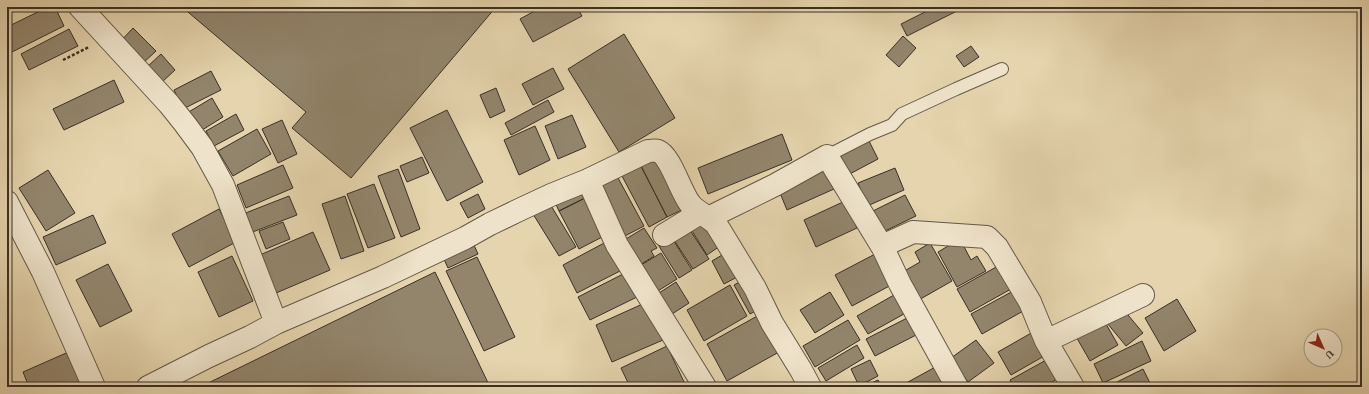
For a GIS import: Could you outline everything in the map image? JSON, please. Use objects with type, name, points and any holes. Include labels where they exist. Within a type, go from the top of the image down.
[{"type":"street","points":[[80,7],[185,124],[202,147],[223,185],[276,323]]},
{"type":"street","points":[[148,387],[276,323],[383,277],[532,204],[588,180],[648,151],[659,152],[666,158],[688,201],[716,224],[755,288],[772,323],[810,387]]},
{"type":"street","points":[[664,235],[705,215],[774,186],[827,156],[883,248],[900,284],[957,387]]},
{"type":"street","points":[[588,180],[617,244],[705,387]]},
{"type":"street","points":[[7,202],[43,272],[94,387]]},
{"type":"street","points":[[883,248],[891,242],[913,232],[987,237],[998,247],[1030,302],[1046,341],[1073,387]]},
{"type":"street","points":[[1046,341],[1143,295]]},
{"type":"lane","points":[[827,156],[870,134],[892,125],[902,114],[1002,69]]},
{"type":"path","points":[[63,60],[108,37]]},
{"type":"building","points":[[48,7],[55,7],[64,26],[10,53],[7,47],[7,27]]},
{"type":"building","points":[[182,7],[496,7],[351,178],[292,128],[306,112]]},
{"type":"building","points":[[542,7],[577,7],[582,16],[533,42],[520,19]]},
{"type":"building","points":[[935,7],[965,7],[907,36],[901,24]]},
{"type":"building","points":[[133,28],[156,51],[141,65],[119,43]]},
{"type":"building","points":[[69,29],[78,46],[29,70],[21,54]]},
{"type":"building","points":[[624,34],[675,118],[619,152],[568,69]]},
{"type":"building","points":[[903,36],[916,48],[899,67],[886,55]]},
{"type":"building","points":[[971,46],[979,57],[964,67],[956,56]]},
{"type":"building","points":[[161,54],[175,70],[161,83],[147,67]]},
{"type":"building","points":[[553,68],[564,89],[533,105],[522,84]]},
{"type":"building","points":[[211,71],[221,90],[183,109],[174,90]]},
{"type":"building","points":[[114,80],[124,102],[64,130],[53,109]]},
{"type":"building","points":[[496,88],[505,111],[490,118],[480,95]]},
{"type":"building","points":[[212,98],[223,117],[199,132],[187,113]]},
{"type":"building","points":[[548,100],[554,112],[511,135],[505,123]]},
{"type":"building","points":[[447,110],[483,182],[447,201],[410,128]]},
{"type":"building","points":[[236,114],[244,130],[214,146],[206,131]]},
{"type":"building","points":[[572,115],[586,147],[558,159],[545,126]]},
{"type":"building","points":[[282,120],[297,154],[278,163],[262,129]]},
{"type":"building","points":[[535,126],[550,160],[519,175],[504,140]]},
{"type":"building","points":[[257,129],[271,154],[233,176],[218,151]]},
{"type":"building","points":[[782,134],[792,160],[708,194],[698,168]]},
{"type":"building","points":[[867,137],[878,159],[844,177],[833,155]]},
{"type":"building","points":[[422,157],[429,173],[407,182],[400,166]]},
{"type":"building","points":[[657,157],[684,209],[667,217],[641,166]]},
{"type":"building","points":[[283,165],[293,188],[246,208],[237,185]]},
{"type":"building","points":[[641,166],[667,217],[649,227],[622,176]]},
{"type":"building","points":[[825,168],[834,189],[787,210],[778,188]]},
{"type":"building","points":[[895,168],[904,190],[867,206],[858,183]]},
{"type":"building","points":[[398,169],[420,229],[401,237],[378,176]]},
{"type":"building","points":[[48,170],[75,213],[46,231],[19,188]]},
{"type":"building","points":[[617,176],[644,226],[623,237],[596,187]]},
{"type":"building","points":[[374,184],[395,238],[368,248],[347,194]]},
{"type":"building","points":[[580,184],[587,197],[559,211],[553,198]]},
{"type":"building","points":[[478,194],[485,209],[468,218],[460,203]]},
{"type":"building","points":[[905,195],[916,216],[883,232],[873,211]]},
{"type":"building","points":[[289,196],[297,215],[250,233],[243,214]]},
{"type":"building","points":[[345,196],[364,251],[341,259],[322,204]]},
{"type":"building","points":[[587,197],[606,235],[579,249],[559,211]]},
{"type":"building","points":[[845,201],[857,228],[816,247],[804,220]]},
{"type":"building","points":[[550,204],[576,247],[559,256],[533,214]]},
{"type":"building","points":[[219,209],[236,242],[189,267],[172,234]]},
{"type":"building","points":[[93,215],[106,243],[56,265],[43,237]]},
{"type":"building","points":[[702,218],[720,246],[707,255],[689,226]]},
{"type":"building","points":[[283,222],[290,239],[266,249],[259,231]]},
{"type":"building","points":[[686,224],[709,259],[693,269],[670,234]]},
{"type":"building","points":[[644,228],[657,248],[651,251],[654,256],[640,265],[621,242]]},
{"type":"building","points":[[313,232],[330,270],[269,296],[253,258]]},
{"type":"building","points":[[670,235],[692,270],[679,278],[657,243]]},
{"type":"building","points":[[960,239],[971,260],[977,256],[986,271],[957,287],[938,252]]},
{"type":"building","points":[[606,242],[620,271],[577,293],[563,265]]},
{"type":"building","points":[[473,243],[478,254],[448,268],[443,257]]},
{"type":"building","points":[[930,243],[952,281],[917,301],[901,273],[920,262],[915,252]]},
{"type":"building","points":[[727,252],[739,276],[724,284],[712,261]]},
{"type":"building","points":[[879,252],[895,283],[852,306],[835,275]]},
{"type":"building","points":[[661,253],[677,279],[653,294],[636,268]]},
{"type":"building","points":[[232,256],[253,301],[219,317],[198,272]]},
{"type":"building","points":[[477,257],[515,337],[484,351],[446,271]]},
{"type":"building","points":[[108,264],[132,311],[100,327],[76,280]]},
{"type":"building","points":[[998,266],[1011,289],[970,312],[957,289]]},
{"type":"building","points":[[435,272],[490,387],[200,387]]},
{"type":"building","points":[[625,273],[637,297],[590,320],[578,297]]},
{"type":"building","points":[[745,279],[761,308],[750,314],[734,285]]},
{"type":"building","points":[[676,282],[689,303],[672,314],[659,293]]},
{"type":"building","points":[[730,285],[747,316],[704,341],[687,310]]},
{"type":"building","points":[[1015,290],[1025,310],[982,334],[971,314]]},
{"type":"building","points":[[901,291],[911,310],[868,334],[857,316]]},
{"type":"building","points":[[830,292],[844,315],[815,333],[800,310]]},
{"type":"building","points":[[1177,299],[1196,331],[1164,351],[1145,318]]},
{"type":"building","points":[[647,302],[663,340],[612,362],[596,325]]},
{"type":"building","points":[[1123,309],[1143,333],[1126,346],[1107,323]]},
{"type":"building","points":[[759,315],[779,352],[727,381],[707,344]]},
{"type":"building","points":[[913,315],[922,332],[875,356],[866,339]]},
{"type":"building","points":[[1102,317],[1118,345],[1090,361],[1074,333]]},
{"type":"building","points":[[848,320],[860,340],[815,367],[803,346]]},
{"type":"building","points":[[1033,332],[1046,355],[1011,375],[998,352]]},
{"type":"building","points":[[976,340],[994,363],[968,382],[951,358]]},
{"type":"building","points":[[1142,341],[1151,361],[1103,383],[1094,364]]},
{"type":"building","points":[[857,345],[864,358],[826,381],[818,368]]},
{"type":"building","points":[[667,346],[685,384],[680,387],[630,387],[621,368]]},
{"type":"building","points":[[73,350],[87,383],[77,387],[29,387],[23,372]]},
{"type":"building","points":[[1048,359],[1059,378],[1043,387],[1014,387],[1010,380]]},
{"type":"building","points":[[870,360],[878,376],[859,386],[851,369]]},
{"type":"building","points":[[939,365],[950,387],[899,387]]},
{"type":"building","points":[[1143,369],[1152,387],[1107,387]]},
{"type":"building","points":[[878,380],[882,387],[863,387]]}]
